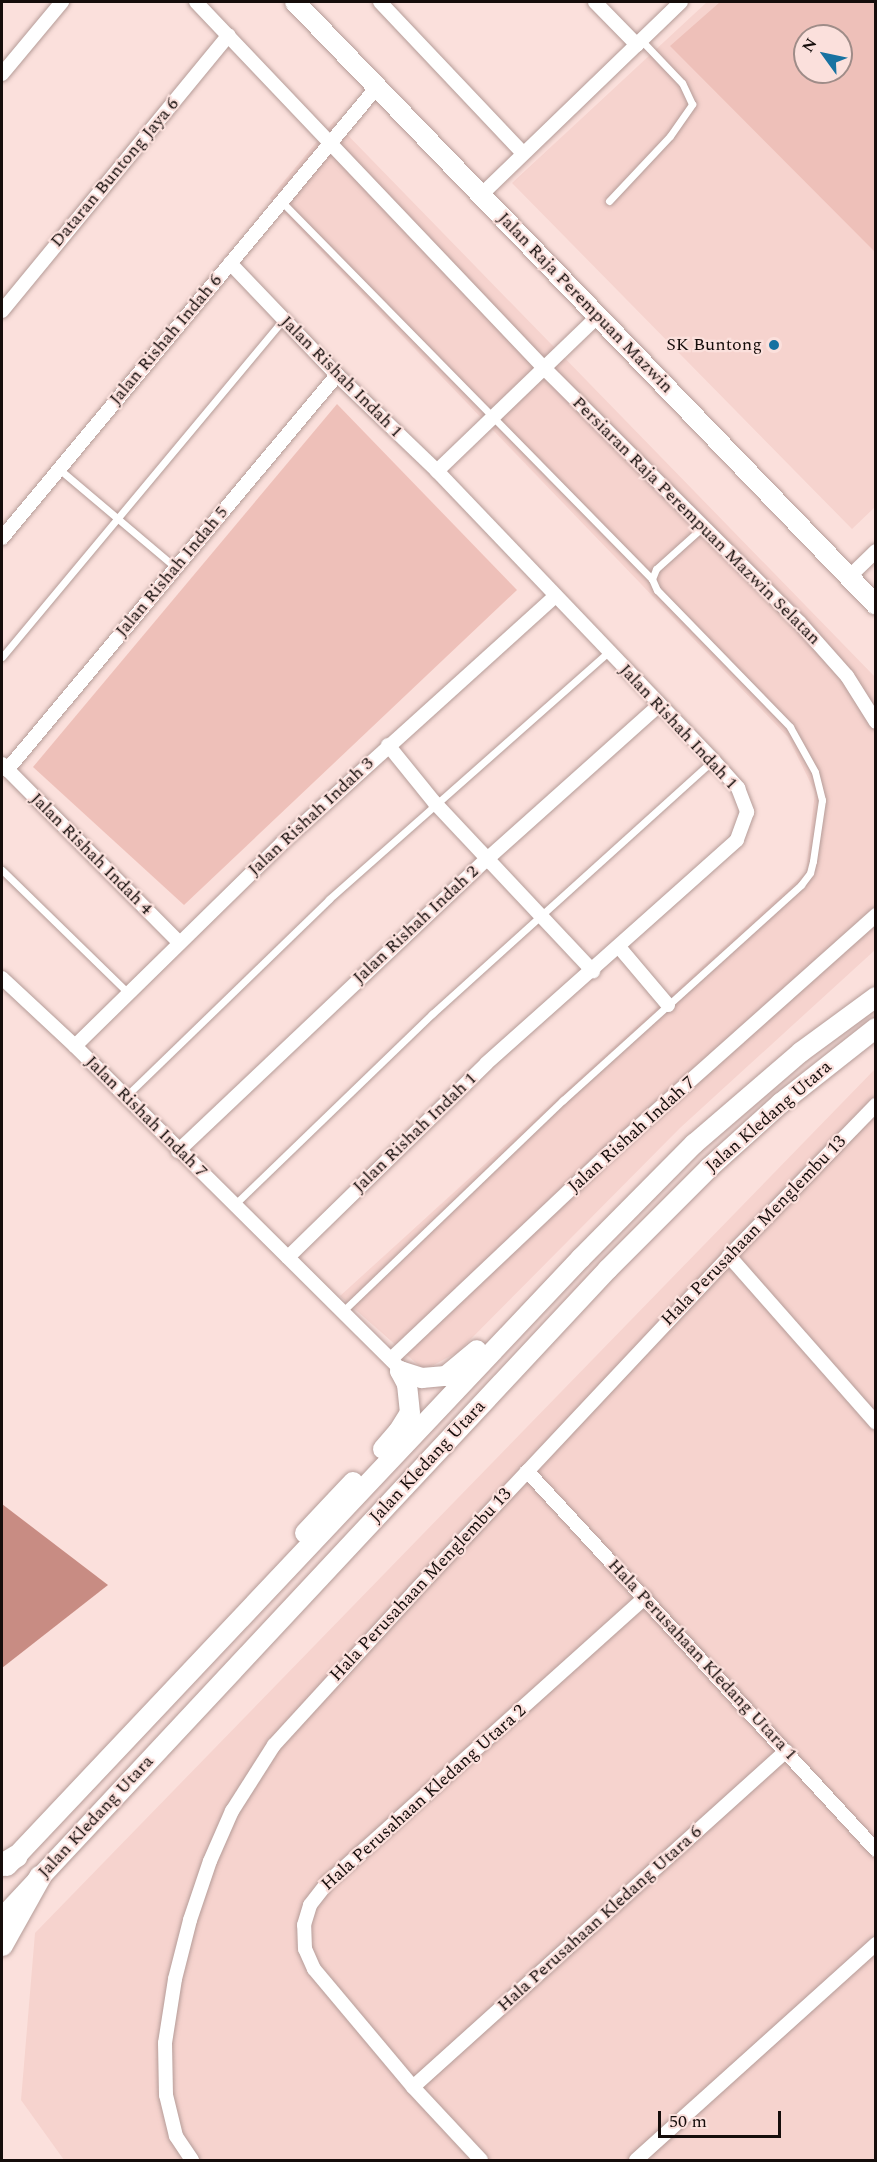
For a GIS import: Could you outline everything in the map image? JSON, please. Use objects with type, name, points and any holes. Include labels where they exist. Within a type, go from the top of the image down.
[{"type":"highway","points":[[2,1945],[40,1877]]},
{"type":"main road","name":"Jalan Raja Perempuan Mazwin","points":[[295,2],[876,605]]},
{"type":"main road","name":"Jalan Kledang Utara","points":[[2,1873],[9,1861],[581,1258],[694,1144],[801,1052],[875,997]]},
{"type":"main road","name":"Jalan Kledang Utara","points":[[2,1918],[608,1269],[709,1168],[781,1103],[876,1028]]},
{"type":"main road","points":[[396,1365],[433,1379],[456,1370],[523,1302],[562,1268],[581,1258]]},
{"type":"main road","points":[[240,1618],[290,1550],[393,1439],[405,1422],[411,1404],[396,1365]]},
{"type":"street","points":[[2,74],[62,2]]},
{"type":"street","name":"Persiaran Raja Perempuan Mazwin Selatan","points":[[196,2],[543,367],[799,622],[847,676],[876,722]]},
{"type":"street","points":[[380,2],[523,153]]},
{"type":"street","points":[[595,2],[640,43]]},
{"type":"street","points":[[481,195],[681,2]]},
{"type":"street","name":"Dataran Buntong Jaya 6","points":[[2,311],[229,35]]},
{"type":"street","name":"Jalan Rishah Indah 6","points":[[2,538],[332,144],[377,87]]},
{"type":"street","name":"Jalan Rishah Indah 1","points":[[230,263],[337,375],[437,471],[712,760],[738,788],[747,812],[737,840],[619,948],[486,1064],[288,1257]]},
{"type":"street","points":[[437,471],[598,316]]},
{"type":"street","name":"Jalan Rishah Indah 5","points":[[4,767],[337,375]]},
{"type":"street","points":[[848,578],[876,551]]},
{"type":"street","name":"Jalan Rishah Indah 3","points":[[75,1046],[282,843],[555,596]]},
{"type":"street","name":"Jalan Rishah Indah 2","points":[[178,1150],[487,859],[659,705]]},
{"type":"street","points":[[388,746],[435,803],[593,971]]},
{"type":"street","name":"Jalan Rishah Indah 4","points":[[4,767],[180,943]]},
{"type":"street","name":"Jalan Rishah Indah 7","points":[[2,978],[75,1046],[233,1206],[288,1257],[396,1365],[609,1153],[876,915]]},
{"type":"street","points":[[619,948],[668,1005]]},
{"type":"street","name":"Hala Perusahaan Menglembu 13","points":[[192,2160],[176,2136],[166,2095],[165,2043],[175,1979],[190,1920],[210,1861],[232,1811],[274,1745],[729,1256],[876,1105]]},
{"type":"street","points":[[729,1256],[876,1424]]},
{"type":"street","name":"Hala Perusahaan Kledang Utara 1","points":[[527,1471],[876,1850]]},
{"type":"street","name":"Hala Perusahaan Kledang Utara 2","points":[[481,2160],[413,2087],[314,1970],[305,1949],[304,1925],[310,1905],[328,1882],[645,1598]]},
{"type":"street","name":"Hala Perusahaan Kledang Utara 6","points":[[413,2087],[786,1751]]},
{"type":"street","points":[[636,2160],[876,1944]]},
{"type":"lane","points":[[609,201],[670,136],[692,104],[682,83],[640,43]]},
{"type":"lane","points":[[282,202],[652,579],[657,590],[790,727],[815,772],[822,800],[810,873],[801,885],[563,1100],[342,1312]]},
{"type":"lane","points":[[2,657],[283,320]]},
{"type":"lane","points":[[58,469],[176,567]]},
{"type":"lane","points":[[652,579],[656,569],[704,526]]},
{"type":"lane","points":[[125,1097],[329,899],[608,652]]},
{"type":"lane","points":[[233,1206],[432,1014],[712,760]]},
{"type":"lane","points":[[2,870],[129,994]]},
{"type":"shaded area","name":"SK Buntong","points":[[707,2],[875,2],[875,507],[852,529],[512,183]]},
{"type":"shaded area","points":[[720,2],[875,2],[875,252],[670,46]]},
{"type":"shaded area","points":[[334,121],[875,677],[875,950],[680,1128],[458,1352],[424,1370],[340,1296],[806,872],[815,792],[788,737],[270,198]]},
{"type":"shaded area","points":[[337,404],[517,590],[184,905],[33,767]]},
{"type":"shaded area","points":[[875,1069],[875,2160],[64,2160],[21,2100],[35,1933]]},
{"type":"shaded area","points":[[2,1504],[108,1585],[2,1668]]},
{"type":"place","name":"SK Buntong","points":[[774,345]]}]
